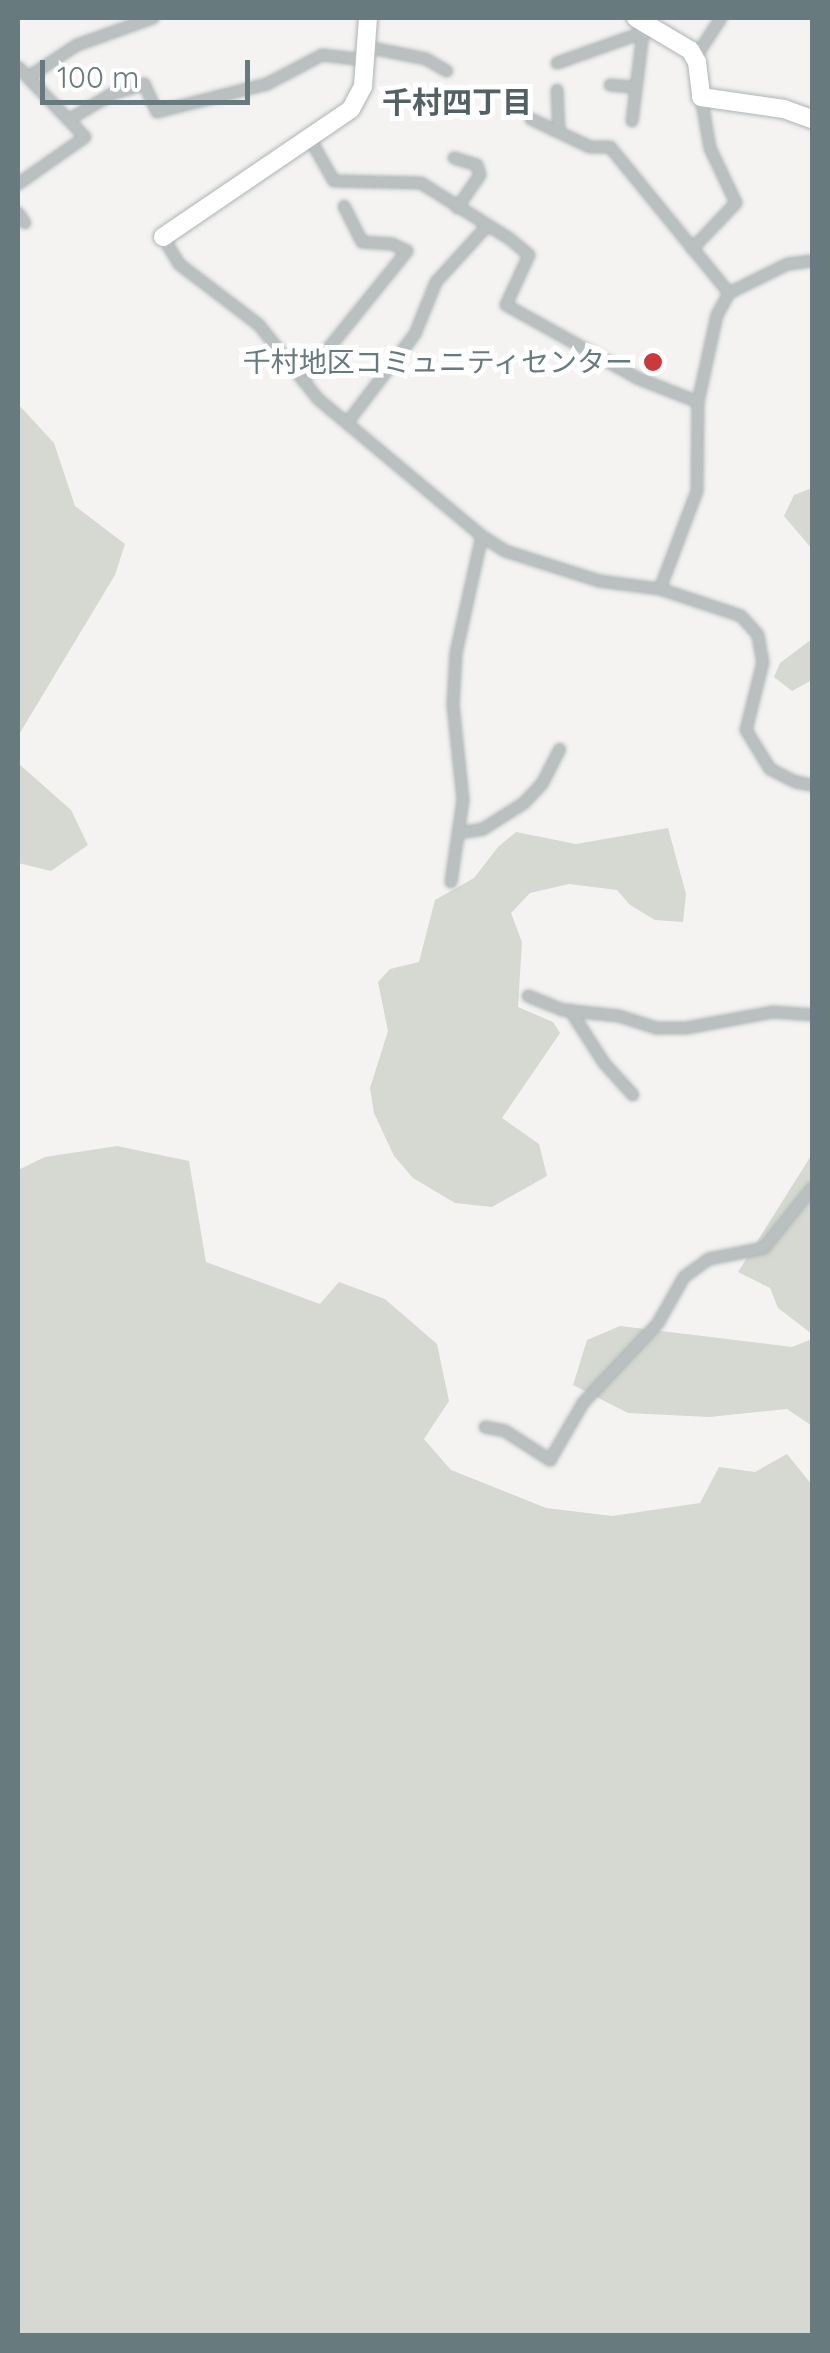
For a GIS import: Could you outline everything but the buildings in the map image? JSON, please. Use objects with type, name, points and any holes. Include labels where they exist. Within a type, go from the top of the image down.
[{"type":"street","points":[[30,76],[76,45],[152,18]]},
{"type":"street","points":[[368,18],[363,86],[351,109],[163,236],[179,264],[259,325],[303,380],[347,424],[505,551],[600,581],[660,590],[728,610],[758,634],[763,662],[746,730],[770,769],[796,782],[812,784]]},
{"type":"street","points":[[695,58],[721,18]]},
{"type":"street","points":[[632,121],[640,25]]},
{"type":"street","points":[[557,63],[640,25],[684,43],[695,58],[710,148],[736,203],[692,250]]},
{"type":"street","points":[[70,119],[112,94],[144,84],[156,112],[267,84],[322,55],[426,59],[447,71]]},
{"type":"street","points":[[18,68],[30,76],[85,137],[18,184]]},
{"type":"street","points":[[610,85],[635,87]]},
{"type":"street","points":[[558,90],[558,132]]},
{"type":"street","points":[[701,97],[784,110],[812,119]]},
{"type":"street","points":[[531,119],[590,147],[610,147],[729,292]]},
{"type":"street","points":[[310,139],[334,182],[421,183],[529,255],[506,305],[636,378],[698,402]]},
{"type":"street","points":[[457,208],[480,176],[477,164],[463,156]]},
{"type":"street","points":[[303,380],[407,251],[392,244],[362,242],[344,206]]},
{"type":"street","points":[[347,424],[414,334],[436,282],[487,226]]},
{"type":"street","points":[[660,590],[697,491],[698,402],[717,315],[729,292],[788,264],[812,261]]},
{"type":"street","points":[[450,882],[459,833],[463,771],[453,704],[456,653],[482,536]]},
{"type":"street","points":[[459,833],[484,829],[524,803],[542,784],[560,749]]},
{"type":"street","points":[[528,996],[570,1010],[620,1016],[657,1028],[686,1028],[773,1012],[812,1014]]},
{"type":"street","points":[[570,1010],[604,1063],[633,1095]]},
{"type":"street","points":[[485,1427],[506,1432],[550,1460],[583,1403],[658,1323],[684,1278],[709,1258],[764,1248],[812,1188]]},
{"type":"shaded area","points":[[18,404],[54,443],[75,506],[125,544],[115,575],[18,736]]},
{"type":"shaded area","points":[[812,488],[812,549],[784,516],[794,495]]},
{"type":"shaded area","points":[[812,639],[812,680],[792,691],[774,677],[780,663]]},
{"type":"shaded area","points":[[18,763],[71,810],[88,845],[51,871],[18,863]]},
{"type":"shaded area","points":[[668,828],[686,894],[683,922],[655,920],[630,905],[617,890],[569,884],[530,893],[511,913],[522,942],[518,1007],[553,1022],[560,1033],[502,1118],[539,1144],[547,1176],[492,1207],[455,1203],[413,1178],[394,1156],[374,1113],[370,1088],[388,1031],[378,982],[390,969],[419,962],[435,900],[474,878],[498,847],[516,832],[576,844]]},
{"type":"shaded area","points":[[117,1146],[189,1161],[206,1262],[320,1304],[339,1282],[385,1299],[437,1344],[449,1401],[424,1439],[451,1470],[546,1508],[612,1516],[700,1503],[719,1467],[755,1472],[787,1454],[812,1485],[812,2335],[18,2335],[18,1170],[45,1157]]},
{"type":"shaded area","points":[[812,1154],[812,1334],[778,1308],[770,1288],[738,1272]]},
{"type":"shaded area","points":[[620,1326],[792,1347],[812,1339],[812,1426],[787,1409],[709,1417],[628,1413],[573,1385],[587,1340]]},
{"type":"place","name":"千村地区コミュニティセンター","points":[[653,362]]},
{"type":"district","name":"千村四丁目","points":[[457,102]]}]
